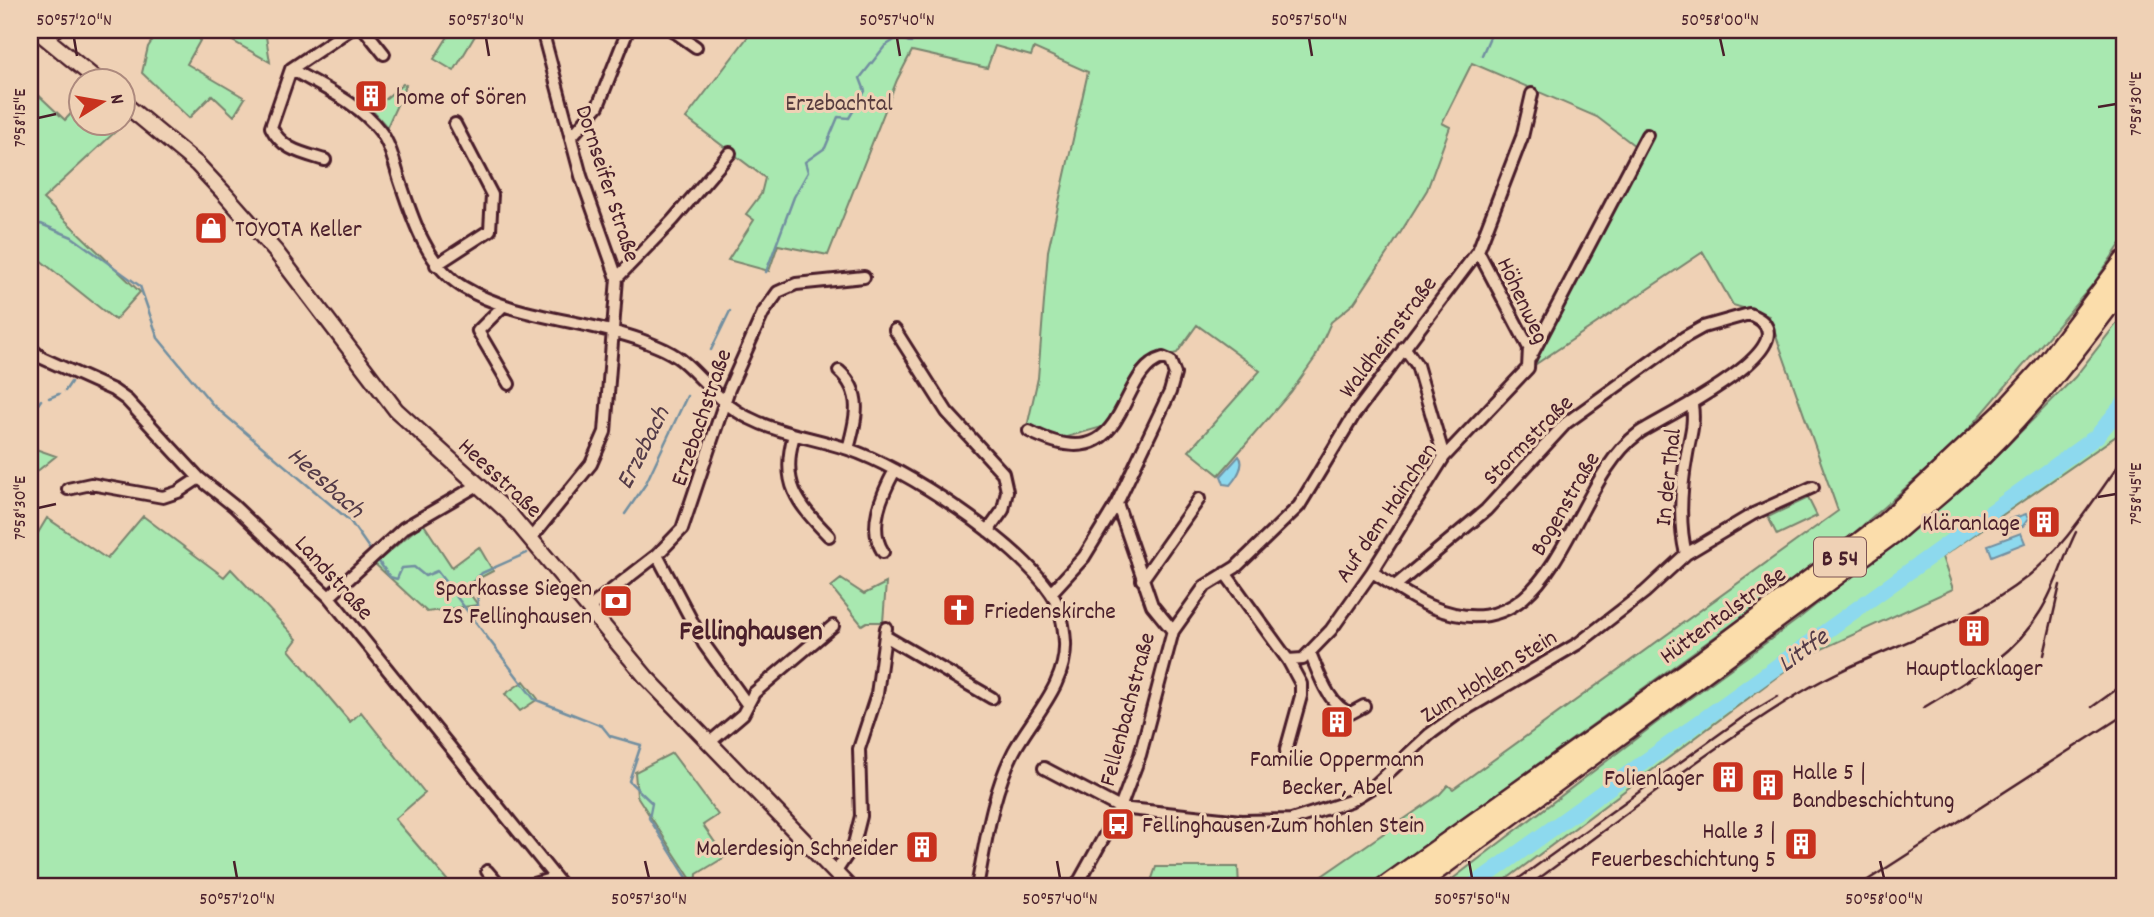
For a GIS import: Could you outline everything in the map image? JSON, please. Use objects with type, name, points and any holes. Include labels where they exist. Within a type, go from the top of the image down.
[{"type":"highway","name":"B 54","points":[[2120,284],[2124,261]]},
{"type":"highway","name":"Hüttentalstraße","points":[[1384,887],[1704,659],[1885,523],[2001,414],[2120,284]]},
{"type":"highway","name":"Hüttentalstraße","points":[[1414,887],[1894,533],[1968,469],[2012,425],[2052,379],[2120,284]]},
{"type":"main road","points":[[36,30],[52,35],[83,66]]},
{"type":"main road","name":"Heesstraße","points":[[136,114],[197,164],[223,192],[276,252],[396,410],[532,537],[646,677],[849,887]]},
{"type":"street","points":[[325,160],[291,150],[271,127],[291,69],[349,30]]},
{"type":"street","points":[[365,30],[384,54]]},
{"type":"street","name":"Dornseifer Straße","points":[[532,537],[591,464],[599,448],[608,414],[611,330],[618,278],[581,176],[542,30]]},
{"type":"street","points":[[572,136],[598,106],[628,30]]},
{"type":"street","points":[[672,30],[696,47]]},
{"type":"street","points":[[291,69],[351,104],[383,134],[408,205],[436,265],[461,286],[503,306],[611,330],[673,355],[725,403],[749,418],[794,435],[849,449],[895,470],[988,531],[1051,593],[1064,633],[1062,667],[1035,721],[1014,751],[993,804],[977,887]]},
{"type":"street","name":"Waldheimstraße","points":[[1225,573],[1265,541],[1299,506],[1339,438],[1478,251],[1522,137],[1531,94]]},
{"type":"street","points":[[436,265],[490,229],[492,195],[455,124]]},
{"type":"street","name":"Auf dem Hainchen","points":[[1310,653],[1331,630],[1372,572],[1444,457],[1529,363],[1647,135]]},
{"type":"street","points":[[618,278],[673,220],[730,153]]},
{"type":"street","name":"Höhenweg","points":[[1478,251],[1529,348],[1529,363]]},
{"type":"street","name":"Erzebachstraße","points":[[590,607],[657,555],[682,529],[725,403],[763,313],[778,292],[796,284],[864,277]]},
{"type":"street","points":[[503,306],[478,331],[509,384]]},
{"type":"street","name":"Stormstraße","points":[[1395,586],[1486,510],[1566,423],[1656,356],[1703,327],[1739,315],[1757,317],[1765,323],[1768,333]]},
{"type":"street","points":[[895,330],[947,412],[1003,474],[1007,491],[1003,510],[988,531]]},
{"type":"street","name":"Bogenstraße","points":[[1372,572],[1431,607],[1473,615],[1507,608],[1527,597],[1555,563],[1615,455],[1660,418],[1692,405],[1763,351],[1768,333]]},
{"type":"street","name":"Landstraße","points":[[30,348],[42,358],[113,390],[127,400],[199,478],[263,532],[329,597],[563,887]]},
{"type":"street","points":[[1404,348],[1417,365],[1444,457]]},
{"type":"street","points":[[1028,431],[1065,445],[1104,435],[1118,418],[1148,365],[1163,358],[1170,361],[1175,374],[1170,392],[1117,503],[1084,557],[1051,593]]},
{"type":"street","points":[[839,371],[850,381],[857,402],[849,449]]},
{"type":"street","name":"In der Thal","points":[[1686,554],[1682,537],[1682,498],[1695,423],[1692,405]]},
{"type":"street","points":[[794,435],[788,459],[791,484],[808,514],[829,536]]},
{"type":"street","points":[[883,552],[877,537],[877,520],[884,489],[895,470]]},
{"type":"street","points":[[68,489],[91,484],[163,497],[178,492],[199,478]]},
{"type":"street","points":[[329,597],[373,554],[421,516],[478,485]]},
{"type":"street","name":"Zum Hohlen Stein","points":[[1120,808],[1241,821],[1275,821],[1309,815],[1364,795],[1430,734],[1579,643],[1645,592],[1686,554],[1753,514],[1813,487]]},
{"type":"street","points":[[1142,580],[1199,499]]},
{"type":"street","name":"Fellenbachstraße","points":[[1076,887],[1120,808],[1140,755],[1172,631],[1152,605],[1117,503]]},
{"type":"street","points":[[657,555],[704,644],[747,704]]},
{"type":"street","points":[[1172,631],[1205,586],[1225,573],[1288,660],[1301,684],[1301,696],[1286,750],[1287,759]]},
{"type":"street","points":[[709,743],[743,714],[754,692],[833,626]]},
{"type":"street","points":[[835,873],[854,844],[861,816],[859,749],[877,694],[885,632],[992,698]]},
{"type":"street","points":[[1288,660],[1301,660],[1310,653],[1321,680],[1339,706],[1351,712],[1364,706]]},
{"type":"street","points":[[1044,768],[1120,808]]},
{"type":"street","points":[[487,871],[500,887],[512,887]]},
{"type":"street","points":[[523,887],[554,878]]},
{"type":"green space","points":[[159,30],[206,30],[187,64],[245,98],[234,116],[212,95],[189,118],[142,73],[148,47]]},
{"type":"green space","points":[[213,30],[265,30],[270,62]]},
{"type":"green space","points":[[452,30],[470,30],[476,34],[454,71],[434,59]]},
{"type":"green space","name":"Erzebachtal","points":[[753,30],[2124,30],[2124,239],[2094,283],[1958,442],[1830,554],[1367,887],[1306,887],[1439,795],[1448,785],[1453,789],[1838,511],[1769,316],[1733,305],[1703,252],[1536,364],[1537,352],[1643,152],[1597,117],[1472,63],[1442,123],[1450,127],[1427,190],[1354,303],[1331,322],[1315,358],[1291,392],[1219,475],[1189,451],[1260,371],[1197,325],[1177,353],[1159,358],[1106,426],[1063,438],[1027,427],[1038,378],[1048,251],[1088,72],[1034,48],[1031,56],[995,46],[987,68],[912,51],[897,80],[828,255],[778,245],[769,271],[728,260],[754,220],[746,214],[761,194],[765,178],[686,118]]},
{"type":"green space","points":[[403,84],[406,85],[387,127],[372,110]]},
{"type":"green space","points":[[30,87],[66,119],[66,136],[111,136],[43,199],[140,292],[115,320],[30,252]]},
{"type":"green space","points":[[2124,314],[2124,422],[2119,434],[1942,557],[1953,589],[1802,658],[1496,887],[1442,887],[1655,724],[1797,620],[1981,472],[2075,377]]},
{"type":"green space","points":[[30,447],[56,456],[30,477]]},
{"type":"green space","points":[[1808,498],[1817,516],[1777,535],[1768,517]]},
{"type":"green space","points":[[143,516],[224,577],[231,569],[297,639],[289,650],[350,722],[361,712],[425,793],[395,819],[453,887],[30,887],[30,546],[47,518],[107,559]]},
{"type":"green space","points":[[423,523],[452,567],[479,547],[493,571],[464,586],[478,605],[427,612],[375,564]]},
{"type":"green space","points":[[841,579],[864,594],[886,583],[883,622],[867,622],[862,625],[831,587]]},
{"type":"green space","points":[[524,681],[538,699],[520,711],[505,694]]},
{"type":"green space","points":[[672,753],[718,815],[703,825],[725,857],[697,874],[696,887],[637,796],[635,772]]},
{"type":"green space","points":[[1156,867],[1238,867],[1239,887],[1149,887]]},
{"type":"water","points":[[1239,456],[1241,467],[1237,475],[1230,485],[1224,484],[1221,476]]},
{"type":"water","points":[[2026,514],[2028,519],[2023,526],[2011,531],[2008,520]]},
{"type":"water","points":[[2021,533],[2025,543],[1992,556],[1988,545]]},
{"type":"waterway","name":"Erzebach","points":[[766,272],[794,197],[808,172],[805,162],[825,148],[838,117],[849,118],[865,91],[860,78],[885,46],[899,37],[911,43],[915,30]]},
{"type":"waterway","points":[[1482,55],[1493,30]]},
{"type":"waterway","name":"Heesbach","points":[[30,225],[41,224],[72,237],[140,286],[158,338],[213,405],[350,521],[373,554]]},
{"type":"waterway","name":"Erzebach","points":[[711,350],[730,311]]},
{"type":"waterway","points":[[65,391],[71,382]]},
{"type":"waterway","points":[[49,398],[59,394]]},
{"type":"waterway","name":"Erzebach","points":[[625,514],[645,485],[687,396]]},
{"type":"waterway","points":[[30,416],[41,400]]},
{"type":"waterway","name":"Littfe","points":[[1471,887],[2097,436],[2124,403]]},
{"type":"waterway","name":"Erzebach","points":[[469,612],[478,605],[476,579],[482,573],[527,553]]},
{"type":"waterway","name":"Heesbach","points":[[377,559],[390,577],[397,579],[402,568],[414,567],[425,576],[437,571],[534,699],[602,726],[610,736],[641,745],[629,781],[652,803],[649,818],[693,887]]},
{"type":"railway","points":[[1527,887],[1696,763],[1800,693],[1974,611],[2027,577],[2055,551],[2124,458]]},
{"type":"railway","points":[[1923,708],[1988,667],[2016,643],[2051,593],[2076,532]]},
{"type":"railway","points":[[2044,655],[2060,585]]},
{"type":"railway","points":[[2092,707],[2124,684]]},
{"type":"railway","points":[[1507,887],[1743,717],[1778,696]]},
{"type":"railway","points":[[1857,887],[2124,715]]},
{"type":"place","name":"home of Sören","points":[[371,96]]},
{"type":"place","name":"TOYOTA Keller","points":[[211,228]]},
{"type":"place","name":"Kläranlage","points":[[2044,522]]},
{"type":"place","name":"Sparkasse Siegen ZS Fellinghausen","points":[[616,601]]},
{"type":"place","name":"Friedenskirche","points":[[959,610]]},
{"type":"place","name":"Hauptlacklager","points":[[1974,631]]},
{"type":"place","name":"Familie Oppermann Becker, Abel","points":[[1337,722]]},
{"type":"place","name":"Folienlager","points":[[1728,777]]},
{"type":"place","name":"Halle 5 | Bandbeschichtung","points":[[1768,785]]},
{"type":"place","name":"Fellinghausen Zum hohlen Stein","points":[[1118,824]]},
{"type":"place","name":"Halle 3 | Feuerbeschichtung 5","points":[[1801,844]]},
{"type":"place","name":"Malerdesign Schneider","points":[[922,847]]},
{"type":"district","name":"Fellinghausen","points":[[751,629]]}]
